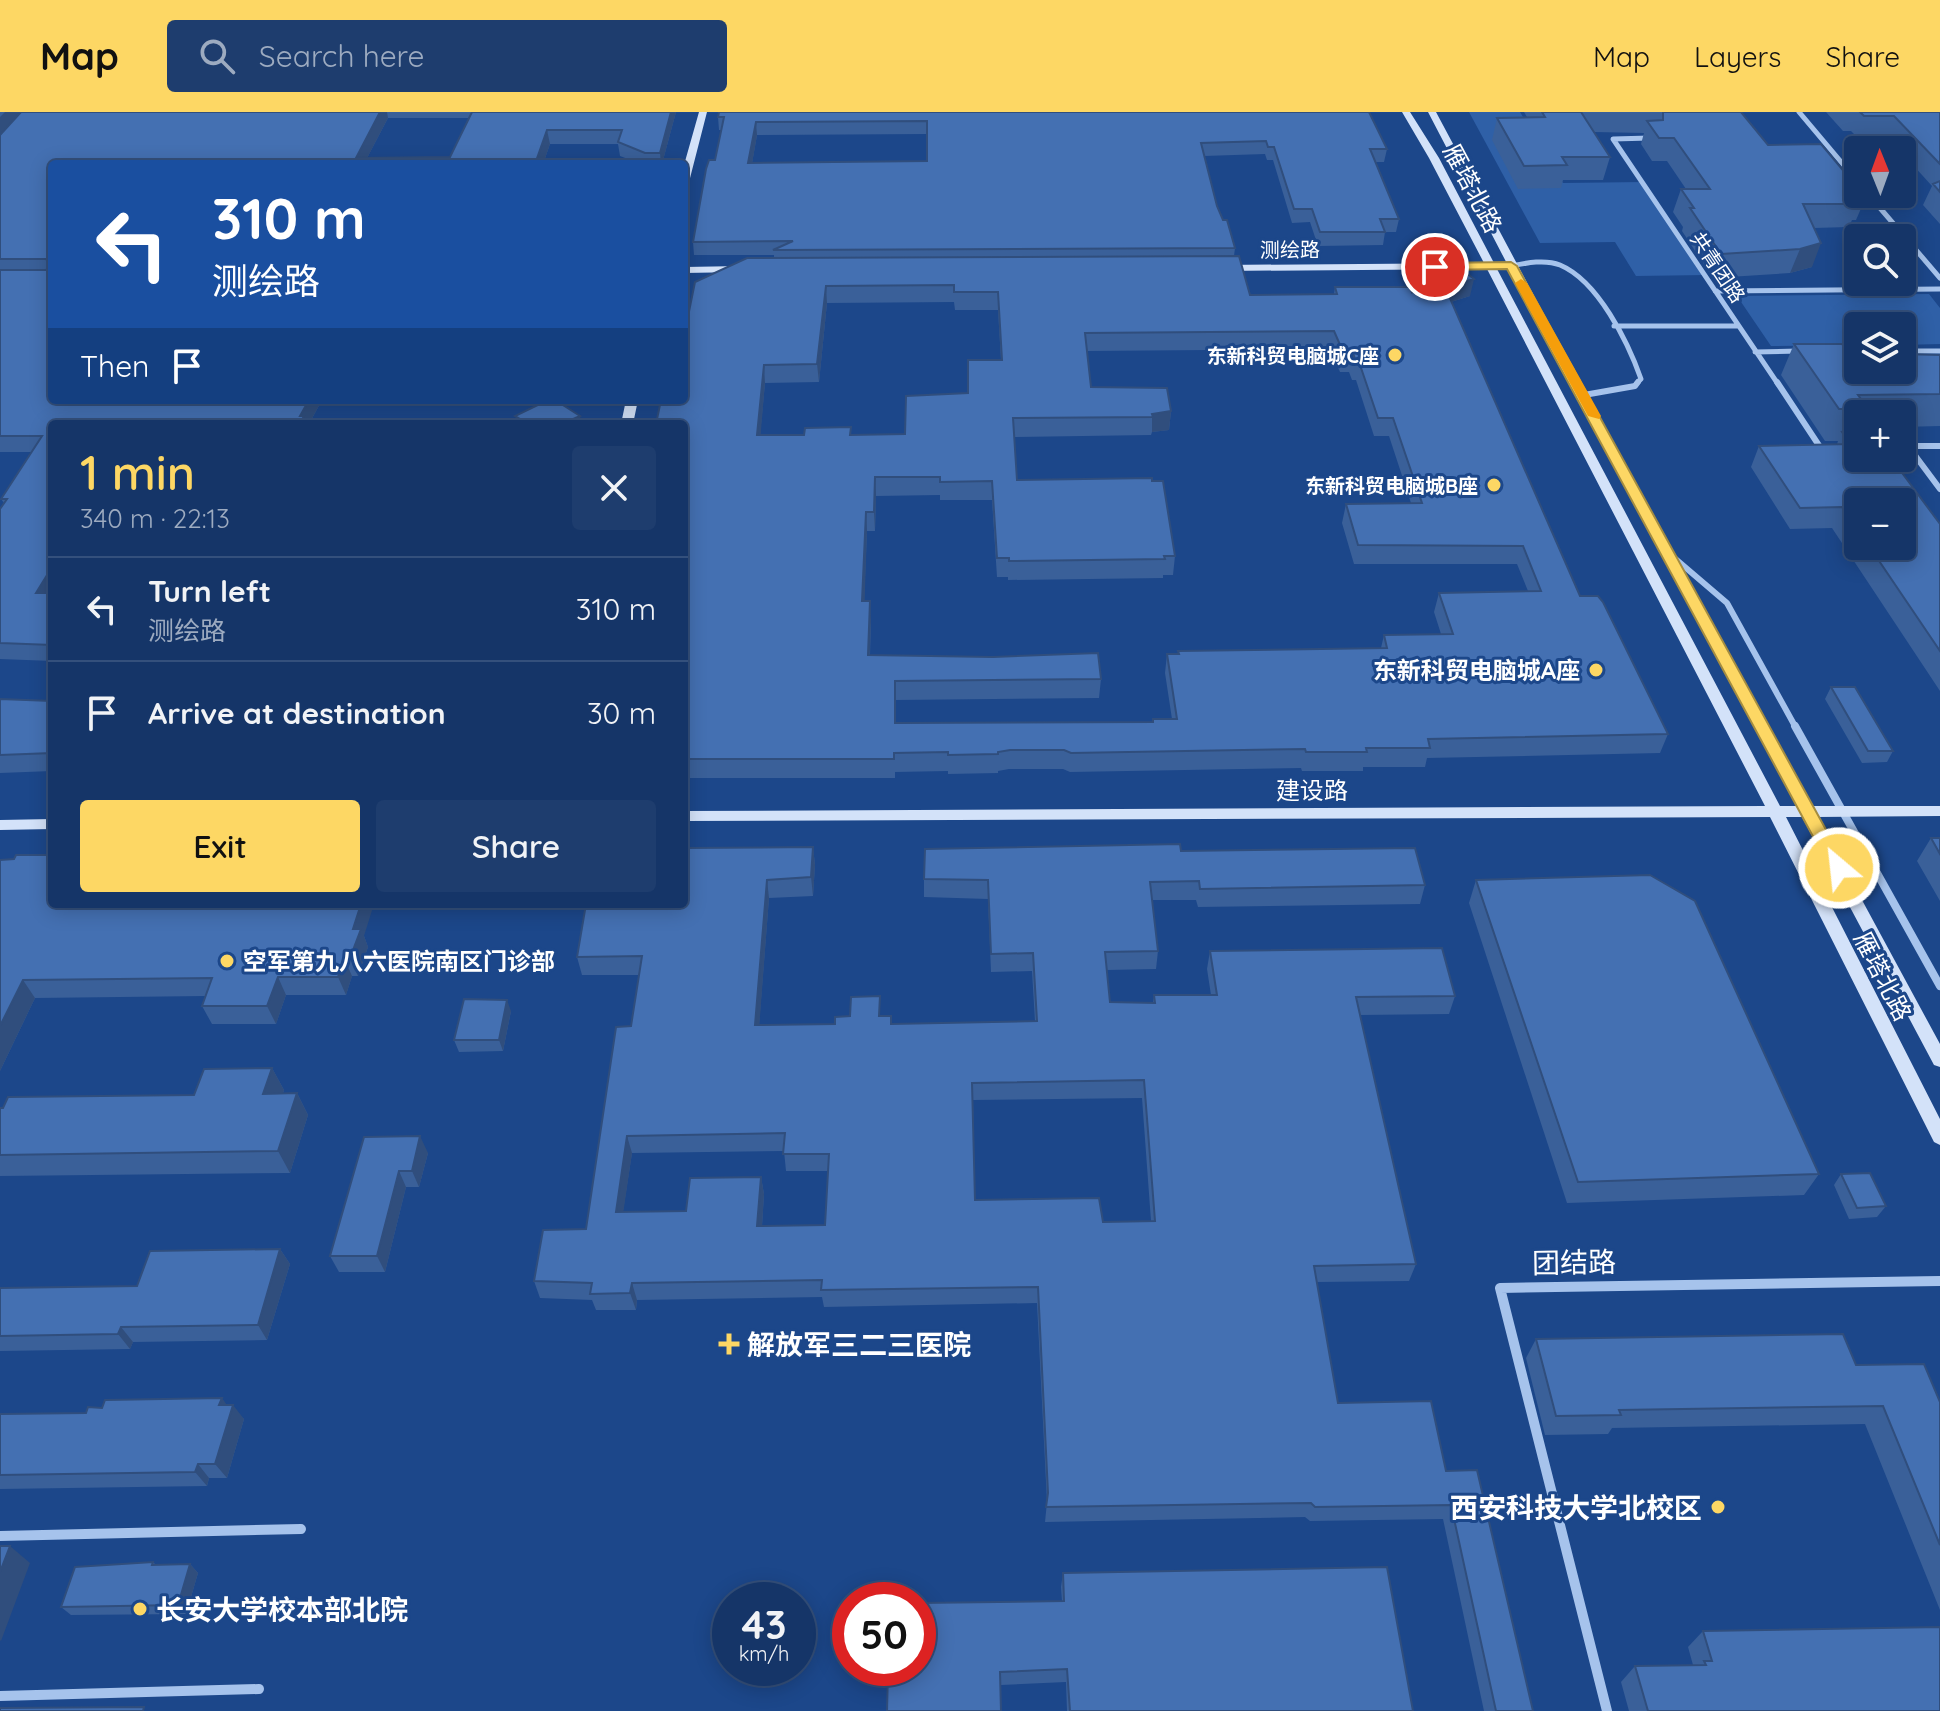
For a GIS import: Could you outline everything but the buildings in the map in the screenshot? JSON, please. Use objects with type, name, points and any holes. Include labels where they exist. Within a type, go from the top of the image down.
[{"type":"main road","points":[[688,167],[703,112]]},
{"type":"main road","name":"雁塔北路","points":[[1406,112],[1434,158],[1776,813],[1940,1137]]},
{"type":"main road","name":"雁塔北路","points":[[1432,112],[1511,266],[1810,813],[1940,1060]]},
{"type":"main road","name":"测绘路","points":[[1204,268],[1511,266]]},
{"type":"main road","points":[[688,270],[747,269]]},
{"type":"main road","name":"建设路","points":[[688,816],[1940,811]]},
{"type":"main road","points":[[0,825],[48,824]]},
{"type":"street","points":[[1799,112],[1844,165]]},
{"type":"street","name":"共青团路","points":[[1653,138],[1613,139],[1820,447],[1833,447]]},
{"type":"street","points":[[1880,208],[1940,278]]},
{"type":"street","points":[[1511,266],[1556,264],[1569,269],[1588,285],[1614,326],[1641,379],[1635,386],[1584,395]]},
{"type":"street","points":[[1715,291],[1940,289]]},
{"type":"street","points":[[1614,326],[1738,326]]},
{"type":"street","points":[[1755,352],[1814,351]]},
{"type":"street","points":[[1916,351],[1940,351]]},
{"type":"street","points":[[1916,446],[1940,446]]},
{"type":"street","points":[[1916,460],[1940,489]]},
{"type":"street","points":[[1664,549],[1727,603],[1940,986]]},
{"type":"street","name":"团结路","points":[[1607,1711],[1500,1288],[1940,1281]]},
{"type":"street","points":[[0,1536],[301,1529]]},
{"type":"street","points":[[0,1696],[259,1689]]},
{"type":"shaded area","points":[[1469,112],[1520,112],[1563,183],[1643,182],[1706,275],[1636,276],[1615,242],[1540,243]]},
{"type":"shaded area","points":[[1929,294],[1940,308],[1940,344],[1916,345],[1916,312],[1844,312],[1844,345],[1771,346],[1737,296],[1916,296]]},
{"type":"slow traffic","points":[[1521,283],[1595,416]]},
{"type":"place","name":"东新科贸电脑城C座","points":[[1395,355]]},
{"type":"place","name":"东新科贸电脑城B座","points":[[1494,485]]},
{"type":"place","name":"东新科贸电脑城A座","points":[[1596,670]]},
{"type":"place","name":"空军第九八六医院南区门诊部","points":[[227,961]]},
{"type":"place","name":"解放军三二三医院","points":[[729,1344]]},
{"type":"place","name":"西安科技大学北校区","points":[[1718,1507]]},
{"type":"place","name":"长安大学校本部北院","points":[[140,1609]]},
{"type":"route","points":[[1435,267],[1511,266],[1571,371],[1664,549],[1839,868]]}]
